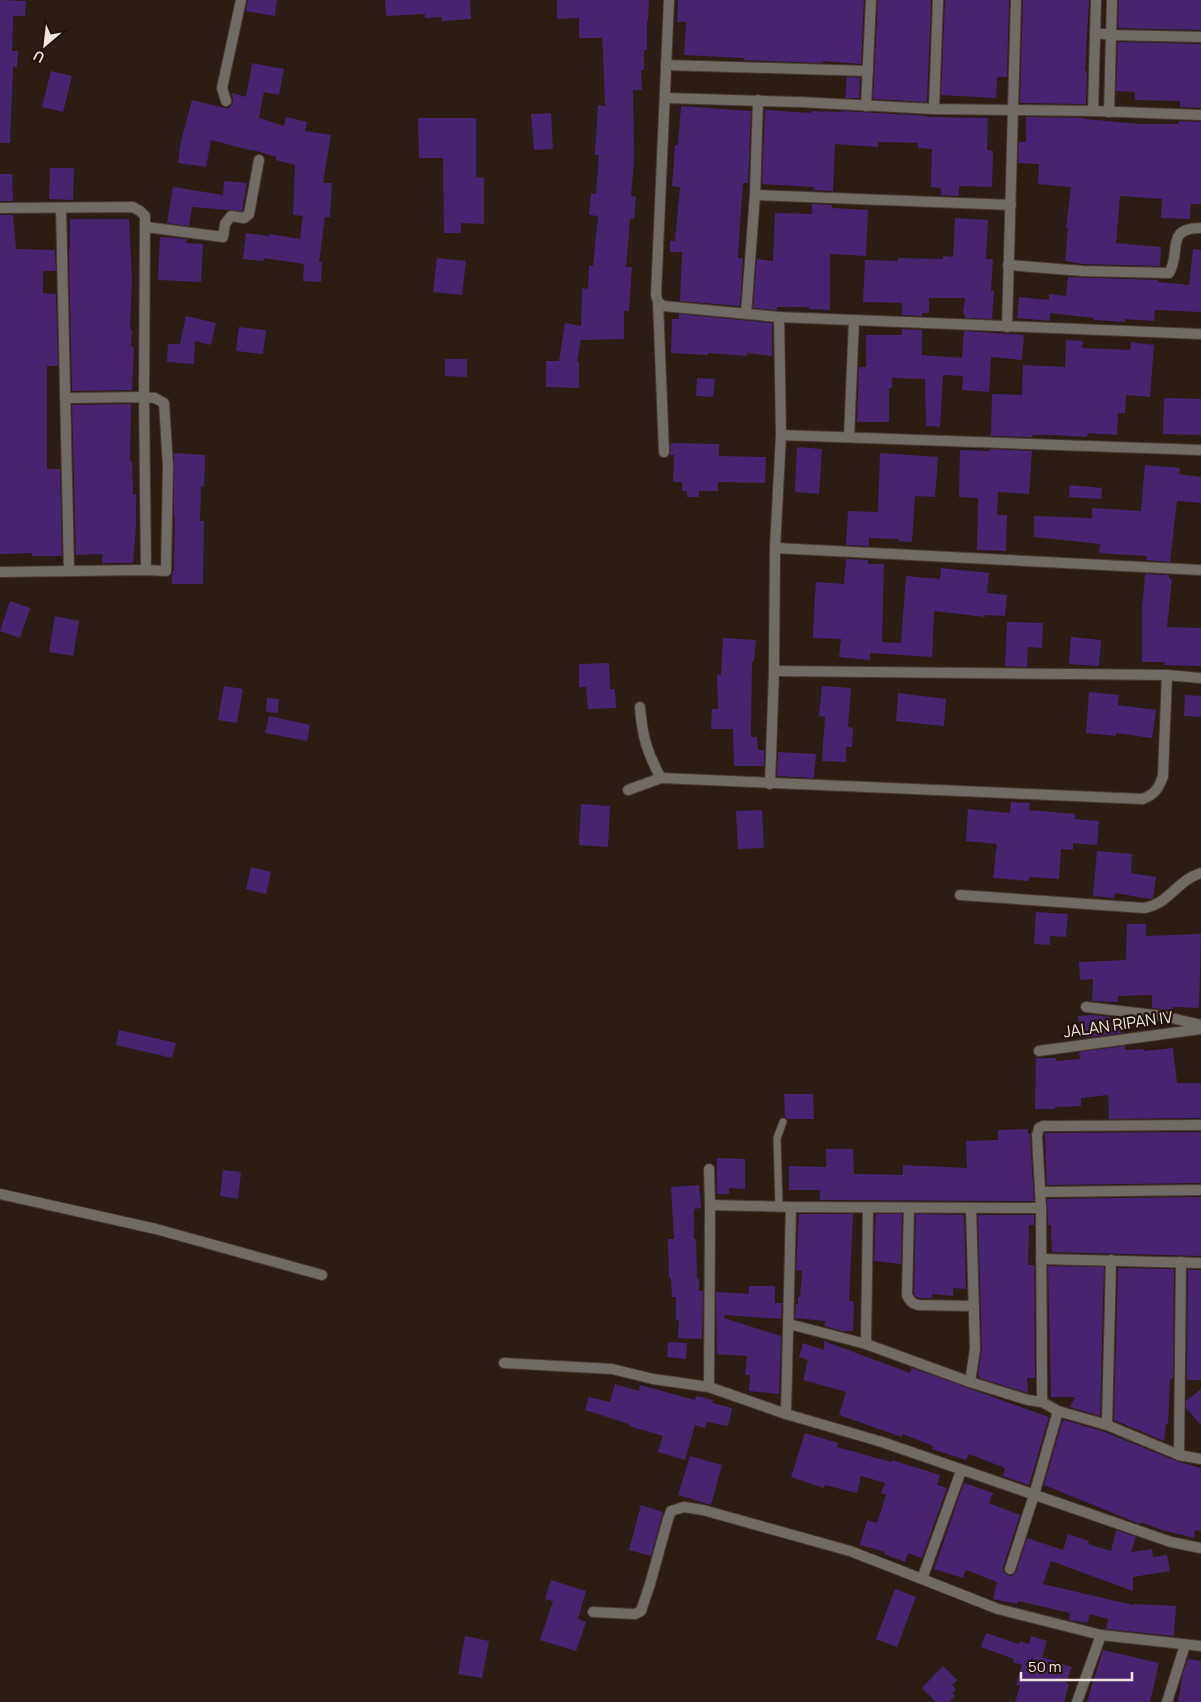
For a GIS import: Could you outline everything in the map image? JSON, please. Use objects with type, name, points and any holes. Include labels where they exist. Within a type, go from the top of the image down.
[{"type":"street","points":[[226,101],[222,88],[241,0]]},
{"type":"street","points":[[664,452],[658,302],[656,295],[669,0]]},
{"type":"street","points":[[866,106],[871,0]]},
{"type":"street","points":[[934,109],[938,0]]},
{"type":"street","points":[[1007,327],[1016,0]]},
{"type":"street","points":[[1093,111],[1096,0]]},
{"type":"street","points":[[1109,112],[1112,0]]},
{"type":"street","points":[[1095,33],[1201,37]]},
{"type":"street","points":[[666,65],[868,71]]},
{"type":"street","points":[[665,98],[758,100],[934,109],[1093,111],[1201,115]]},
{"type":"street","points":[[746,314],[755,195],[758,100]]},
{"type":"street","points":[[146,227],[223,237],[225,224],[231,216],[244,218],[249,214],[259,160]]},
{"type":"street","points":[[755,195],[1011,205]]},
{"type":"street","points":[[0,208],[134,207],[145,216],[144,397],[146,570]]},
{"type":"street","points":[[61,208],[69,571]]},
{"type":"street","points":[[1008,265],[1083,271],[1169,273],[1172,267],[1176,238],[1187,229],[1201,228]]},
{"type":"street","points":[[658,302],[663,306],[779,317],[1201,334]]},
{"type":"street","points":[[770,784],[774,671],[774,548],[781,435],[779,317]]},
{"type":"street","points":[[848,437],[854,320]]},
{"type":"street","points":[[0,572],[166,571],[168,466],[164,403],[161,400],[144,397],[65,398]]},
{"type":"street","points":[[781,435],[1201,450]]},
{"type":"street","points":[[774,548],[1201,570]]},
{"type":"street","points":[[774,671],[1167,675],[1201,678]]},
{"type":"street","points":[[628,790],[661,778],[1143,799],[1154,794],[1163,776],[1167,675]]},
{"type":"street","points":[[640,707],[647,748],[650,758],[661,778]]},
{"type":"street","points":[[960,895],[1144,908],[1160,903],[1182,882],[1191,876],[1201,873]]},
{"type":"street","name":"JALAN RIPAN IV","points":[[1086,1007],[1163,1016],[1201,1025]]},
{"type":"street","name":"JALAN RIPAN IV","points":[[1039,1051],[1201,1029]]},
{"type":"street","points":[[1042,1402],[1041,1192],[1036,1134],[1039,1128],[1043,1126],[1201,1125]]},
{"type":"street","points":[[709,1169],[709,1387]]},
{"type":"street","points":[[1041,1192],[1201,1190]]},
{"type":"street","points":[[0,1194],[156,1229],[322,1275]]},
{"type":"street","points":[[710,1205],[868,1208],[1041,1208]]},
{"type":"street","points":[[786,1414],[791,1207]]},
{"type":"street","points":[[866,1344],[868,1208]]},
{"type":"street","points":[[909,1208],[907,1295],[909,1300],[912,1304],[974,1306]]},
{"type":"street","points":[[970,1382],[975,1349],[971,1208]]},
{"type":"street","points":[[1041,1259],[1201,1263]]},
{"type":"street","points":[[1107,1425],[1111,1260]]},
{"type":"street","points":[[1179,1455],[1181,1262]]},
{"type":"street","points":[[789,1324],[866,1344],[970,1382],[1028,1400],[1042,1402],[1058,1411],[1107,1425],[1179,1455],[1201,1459]]},
{"type":"street","points":[[504,1364],[612,1369],[653,1379],[709,1387],[786,1414],[882,1442],[1171,1542],[1201,1548]]},
{"type":"street","points":[[1010,1569],[1058,1411]]},
{"type":"street","points":[[922,1579],[961,1470]]},
{"type":"street","points":[[593,1612],[635,1614],[641,1611],[671,1511],[684,1507],[703,1510],[850,1551],[998,1609],[1101,1636],[1201,1646]]},
{"type":"street","points":[[1077,1702],[1101,1636]]},
{"type":"street","points":[[1167,1702],[1185,1645]]},
{"type":"lane","points":[[779,1206],[777,1138],[783,1122]]},
{"type":"building","points":[[0,0],[26,1],[25,16],[13,16],[12,51],[18,51],[17,67],[13,67],[10,143],[0,143]]},
{"type":"building","points":[[248,0],[277,0],[275,16],[246,11]]},
{"type":"building","points":[[385,0],[470,0],[471,19],[442,21],[442,17],[425,18],[425,14],[386,16]]},
{"type":"building","points":[[557,0],[649,0],[647,50],[644,50],[644,70],[641,70],[642,90],[633,90],[634,159],[631,196],[636,197],[634,219],[630,219],[626,267],[632,267],[629,311],[624,311],[624,339],[581,340],[577,361],[579,362],[579,388],[546,387],[546,361],[559,361],[565,323],[581,326],[582,288],[588,289],[589,266],[593,266],[598,216],[589,215],[591,193],[596,194],[599,155],[595,155],[598,105],[605,106],[603,50],[602,38],[579,38],[579,18],[557,19]]},
{"type":"building","points":[[678,0],[864,0],[861,64],[823,61],[823,63],[744,60],[744,58],[684,55],[686,22],[677,22]]},
{"type":"building","points":[[878,0],[931,0],[927,102],[873,99]]},
{"type":"building","points":[[945,0],[1009,0],[1007,77],[997,77],[996,98],[941,95]]},
{"type":"building","points":[[1023,0],[1089,0],[1085,71],[1087,71],[1086,104],[1020,103]]},
{"type":"building","points":[[1119,0],[1201,0],[1201,30],[1118,28]]},
{"type":"building","points":[[1118,42],[1201,44],[1201,108],[1180,107],[1180,101],[1135,100],[1135,92],[1116,91]]},
{"type":"building","points":[[252,63],[284,69],[279,95],[264,92],[259,118],[284,126],[286,117],[307,122],[305,131],[331,135],[323,183],[332,183],[330,217],[325,217],[319,262],[322,262],[321,282],[303,281],[304,264],[264,258],[264,261],[243,259],[246,233],[269,236],[270,234],[300,239],[303,216],[293,215],[295,165],[276,160],[276,157],[253,150],[211,140],[206,167],[178,163],[181,141],[192,100],[229,109],[233,102],[232,93],[246,97]]},
{"type":"building","points":[[51,71],[72,76],[63,112],[42,107]]},
{"type":"building","points":[[847,77],[860,78],[859,98],[845,98]]},
{"type":"building","points":[[681,106],[751,111],[748,183],[743,183],[738,258],[743,258],[740,306],[680,301],[682,252],[670,252],[670,241],[675,241],[680,187],[672,186],[675,145],[678,145]]},
{"type":"building","points":[[765,110],[810,113],[811,111],[844,111],[927,117],[988,118],[987,150],[993,151],[992,187],[959,186],[959,196],[941,195],[941,188],[931,187],[932,149],[918,148],[918,143],[878,142],[878,147],[835,144],[833,191],[813,190],[814,187],[762,184]]},
{"type":"building","points":[[551,113],[553,149],[534,150],[531,114]]},
{"type":"building","points":[[1026,117],[1085,118],[1140,124],[1178,124],[1179,121],[1201,122],[1201,204],[1191,204],[1190,219],[1161,218],[1162,199],[1120,196],[1116,243],[1161,247],[1160,266],[1083,264],[1065,261],[1068,228],[1066,228],[1071,187],[1038,184],[1039,164],[1018,163],[1019,142],[1026,142]]},
{"type":"building","points":[[418,118],[476,118],[476,177],[484,178],[484,224],[461,223],[461,233],[444,233],[443,158],[419,158]]},
{"type":"building","points":[[50,168],[74,168],[73,200],[49,199]]},
{"type":"building","points":[[0,174],[12,174],[13,201],[0,201]]},
{"type":"building","points":[[224,181],[247,183],[242,211],[192,207],[189,226],[167,223],[173,187],[223,195]]},
{"type":"building","points":[[812,204],[832,205],[832,208],[868,210],[866,256],[830,254],[830,310],[809,309],[809,307],[777,307],[777,310],[753,308],[757,259],[773,261],[775,213],[812,214]]},
{"type":"building","points":[[0,215],[13,215],[16,249],[55,250],[56,271],[43,271],[43,293],[56,294],[58,366],[47,366],[47,469],[60,469],[62,556],[32,556],[32,553],[0,554]]},
{"type":"building","points":[[955,218],[988,220],[986,259],[993,259],[991,291],[994,291],[992,319],[965,318],[965,314],[963,314],[965,298],[929,298],[929,313],[922,313],[922,316],[902,315],[902,303],[863,302],[865,260],[898,261],[898,258],[943,259],[943,256],[953,257]]},
{"type":"building","points":[[70,219],[129,219],[132,280],[130,329],[132,330],[131,347],[134,347],[132,390],[72,391]]},
{"type":"building","points":[[160,237],[187,239],[186,243],[203,244],[201,282],[158,280]]},
{"type":"building","points":[[1193,249],[1201,250],[1201,312],[1155,310],[1154,321],[1125,319],[1125,322],[1094,320],[1094,318],[1050,313],[1050,321],[1017,318],[1019,297],[1049,300],[1049,294],[1066,296],[1068,277],[1158,280],[1158,282],[1189,285]]},
{"type":"building","points":[[437,258],[466,261],[462,295],[433,292]]},
{"type":"building","points":[[679,314],[772,323],[772,356],[747,353],[747,356],[671,353],[672,319],[679,319]]},
{"type":"building","points":[[186,316],[216,323],[211,345],[195,341],[194,364],[167,362],[168,344],[180,344]]},
{"type":"building","points":[[239,327],[266,330],[263,354],[236,351]]},
{"type":"building","points":[[902,329],[922,330],[922,355],[962,358],[964,331],[1024,335],[1022,360],[991,357],[989,392],[962,390],[963,376],[943,375],[940,427],[926,426],[925,379],[892,378],[892,388],[889,388],[889,422],[857,422],[859,367],[866,367],[866,335],[902,335]]},
{"type":"building","points":[[1066,340],[1083,341],[1082,348],[1130,350],[1131,342],[1154,345],[1150,397],[1126,395],[1125,413],[1118,413],[1117,435],[1088,433],[1087,437],[1057,435],[1033,435],[1032,437],[991,436],[992,394],[1022,395],[1023,365],[1065,367]]},
{"type":"building","points":[[445,359],[467,359],[467,377],[445,376]]},
{"type":"building","points":[[697,378],[715,379],[713,397],[696,396]]},
{"type":"building","points":[[1164,398],[1201,399],[1201,435],[1163,434]]},
{"type":"building","points":[[131,404],[130,461],[132,461],[133,494],[136,494],[133,563],[102,563],[103,554],[76,555],[72,405]]},
{"type":"building","points":[[671,443],[719,444],[719,456],[766,457],[765,483],[718,482],[718,491],[699,491],[699,497],[687,497],[687,491],[682,491],[682,482],[673,482],[674,455],[670,455]]},
{"type":"building","points":[[797,447],[822,449],[819,494],[795,492]]},
{"type":"building","points":[[990,449],[1032,451],[1029,494],[998,492],[997,515],[1007,515],[1006,551],[977,550],[978,498],[959,497],[960,450],[990,451]]},
{"type":"building","points":[[174,453],[205,455],[204,487],[201,486],[200,521],[204,521],[203,584],[172,584],[175,517]]},
{"type":"building","points":[[880,453],[938,457],[935,497],[915,496],[912,542],[898,541],[898,539],[869,538],[869,546],[846,545],[848,511],[878,512]]},
{"type":"building","points":[[1145,465],[1180,468],[1179,474],[1201,477],[1201,503],[1177,501],[1170,562],[1146,560],[1147,556],[1099,553],[1100,544],[1034,537],[1034,516],[1092,518],[1092,508],[1141,511]]},
{"type":"building","points":[[1070,485],[1102,488],[1101,499],[1069,497]]},
{"type":"building","points":[[846,559],[868,560],[868,564],[884,564],[882,642],[901,643],[906,576],[940,579],[941,568],[989,573],[987,593],[1007,595],[1005,616],[985,615],[985,617],[934,611],[932,657],[870,653],[870,660],[839,657],[841,639],[813,638],[816,582],[844,584]]},
{"type":"building","points":[[1145,574],[1169,575],[1169,579],[1172,579],[1167,627],[1201,628],[1201,666],[1164,665],[1165,662],[1142,662],[1142,610]]},
{"type":"building","points":[[10,601],[30,608],[20,638],[0,631]]},
{"type":"building","points":[[55,616],[79,621],[73,656],[49,652]]},
{"type":"building","points":[[1007,622],[1043,623],[1042,648],[1028,647],[1027,667],[1005,666]]},
{"type":"building","points":[[1071,637],[1101,640],[1099,666],[1069,664]]},
{"type":"building","points":[[723,638],[756,640],[754,661],[752,661],[751,737],[757,737],[758,750],[764,750],[764,766],[734,766],[733,729],[711,729],[712,709],[718,709],[717,675],[721,675]]},
{"type":"building","points":[[609,663],[610,689],[615,689],[616,708],[588,709],[586,687],[579,687],[579,664]]},
{"type":"building","points":[[224,686],[243,689],[237,723],[218,720]]},
{"type":"building","points":[[822,686],[851,688],[848,727],[853,728],[852,747],[846,747],[846,762],[822,761],[825,717],[819,716]]},
{"type":"building","points":[[1089,692],[1119,695],[1118,705],[1156,710],[1152,738],[1116,733],[1116,736],[1086,733]]},
{"type":"building","points":[[898,693],[946,699],[944,726],[896,721]]},
{"type":"building","points":[[1185,695],[1201,696],[1201,717],[1184,716]]},
{"type":"building","points":[[267,698],[279,699],[278,713],[266,712]]},
{"type":"building","points":[[269,716],[310,725],[307,741],[265,733]]},
{"type":"building","points":[[778,752],[816,754],[814,778],[777,776]]},
{"type":"building","points":[[1011,802],[1030,803],[1029,810],[1075,814],[1075,819],[1099,821],[1097,845],[1073,843],[1073,850],[1061,849],[1059,879],[1029,877],[1029,881],[993,878],[997,844],[966,841],[968,809],[1010,813]]},
{"type":"building","points":[[581,804],[610,806],[608,847],[579,845]]},
{"type":"building","points":[[762,810],[764,848],[738,849],[736,811]]},
{"type":"building","points":[[1097,851],[1132,854],[1131,873],[1156,877],[1153,898],[1115,893],[1114,898],[1093,896]]},
{"type":"building","points":[[251,867],[271,872],[266,894],[246,889]]},
{"type":"building","points":[[1036,912],[1068,914],[1066,937],[1050,936],[1050,945],[1034,944]]},
{"type":"building","points":[[1127,924],[1146,924],[1146,936],[1201,934],[1199,1008],[1173,1007],[1173,1010],[1152,1008],[1152,995],[1118,996],[1118,1002],[1092,1001],[1093,979],[1080,980],[1079,962],[1126,960]]},
{"type":"building","points":[[1078,1016],[1110,1017],[1111,1027],[1123,1026],[1123,1033],[1081,1038]]},
{"type":"building","points":[[119,1030],[176,1043],[172,1058],[116,1045]]},
{"type":"building","points":[[1125,1046],[1125,1050],[1144,1049],[1144,1051],[1173,1048],[1177,1083],[1201,1083],[1201,1118],[1109,1119],[1108,1095],[1081,1098],[1081,1106],[1035,1109],[1036,1058],[1056,1058],[1056,1061],[1080,1059],[1079,1052]]},
{"type":"building","points":[[784,1094],[813,1094],[814,1119],[787,1119],[785,1117]]},
{"type":"building","points":[[1028,1129],[1028,1134],[1030,1134],[1034,1201],[820,1200],[820,1190],[789,1190],[789,1166],[826,1167],[826,1149],[853,1149],[854,1174],[903,1175],[903,1165],[967,1168],[966,1141],[998,1140],[998,1130]]},
{"type":"building","points":[[1201,1132],[1201,1183],[1047,1185],[1045,1133]]},
{"type":"building","points":[[717,1158],[745,1159],[745,1189],[729,1188],[729,1194],[717,1194]]},
{"type":"building","points":[[223,1170],[241,1172],[238,1199],[220,1196]]},
{"type":"building","points":[[699,1185],[701,1208],[694,1209],[694,1239],[696,1239],[699,1291],[703,1291],[702,1339],[678,1338],[679,1320],[676,1320],[676,1297],[672,1297],[671,1278],[669,1278],[668,1239],[674,1239],[671,1187]]},
{"type":"building","points":[[1201,1197],[1201,1256],[1052,1252],[1051,1225],[1048,1225],[1047,1199]]},
{"type":"building","points":[[799,1214],[853,1214],[849,1301],[853,1301],[854,1306],[853,1331],[842,1331],[824,1326],[825,1321],[795,1318],[796,1304],[798,1304],[798,1297],[800,1297],[802,1271],[796,1270]]},
{"type":"building","points":[[876,1214],[902,1214],[901,1264],[874,1261]]},
{"type":"building","points":[[916,1214],[964,1215],[966,1289],[953,1288],[953,1296],[932,1294],[932,1298],[919,1298],[915,1296]]},
{"type":"building","points":[[978,1215],[1034,1215],[1034,1225],[1029,1225],[1028,1265],[1034,1265],[1035,1378],[1027,1378],[1028,1393],[980,1378],[978,1374],[982,1349]]},
{"type":"building","points":[[1048,1266],[1104,1267],[1100,1416],[1070,1407],[1075,1397],[1051,1397]]},
{"type":"building","points":[[1118,1268],[1174,1269],[1173,1379],[1170,1379],[1168,1424],[1166,1424],[1164,1441],[1114,1420]]},
{"type":"building","points":[[1188,1270],[1201,1270],[1201,1380],[1187,1380]]},
{"type":"building","points":[[749,1286],[775,1286],[775,1303],[782,1303],[781,1319],[725,1315],[724,1318],[781,1336],[779,1394],[749,1391],[750,1375],[745,1375],[747,1356],[717,1354],[716,1292],[749,1294]]},
{"type":"building","points":[[824,1341],[910,1373],[912,1368],[1049,1417],[1029,1485],[1003,1476],[1005,1468],[969,1454],[966,1460],[932,1449],[933,1446],[903,1434],[902,1437],[839,1415],[846,1392],[803,1380],[808,1360],[799,1357],[803,1343],[824,1350]]},
{"type":"building","points":[[668,1342],[687,1343],[686,1359],[667,1357]]},
{"type":"building","points":[[615,1384],[639,1391],[640,1385],[695,1400],[696,1396],[713,1400],[712,1403],[732,1408],[728,1426],[707,1422],[705,1428],[695,1425],[685,1460],[658,1452],[663,1436],[585,1410],[589,1397],[610,1402]]},
{"type":"building","points":[[1201,1389],[1201,1425],[1186,1408],[1186,1401]]},
{"type":"building","points":[[1064,1420],[1105,1432],[1176,1461],[1201,1468],[1201,1531],[1195,1530],[1194,1538],[1162,1530],[1141,1522],[1140,1524],[1044,1485]]},
{"type":"building","points":[[805,1433],[838,1443],[837,1447],[891,1462],[892,1460],[940,1475],[937,1485],[947,1488],[922,1558],[908,1553],[905,1562],[884,1554],[885,1552],[860,1545],[867,1520],[877,1523],[886,1495],[881,1493],[885,1483],[861,1476],[857,1493],[825,1485],[824,1488],[791,1477]]},
{"type":"building","points":[[690,1456],[722,1465],[711,1505],[678,1495]]},
{"type":"building","points":[[964,1483],[993,1493],[989,1503],[1020,1515],[1003,1567],[1003,1571],[1007,1575],[1012,1576],[1016,1572],[1027,1538],[1063,1550],[1068,1534],[1089,1541],[1088,1544],[1111,1551],[1116,1530],[1136,1537],[1131,1552],[1152,1549],[1153,1557],[1167,1555],[1170,1571],[1133,1577],[1133,1591],[1051,1561],[1043,1584],[1133,1605],[1176,1606],[1174,1636],[1106,1629],[1108,1619],[1090,1614],[1087,1623],[1069,1620],[1070,1613],[1018,1601],[1017,1604],[993,1599],[997,1582],[966,1570],[963,1578],[934,1569]]},
{"type":"building","points":[[641,1505],[663,1512],[651,1556],[629,1550]]},
{"type":"building","points":[[551,1580],[586,1591],[578,1619],[586,1622],[576,1651],[540,1640],[553,1601],[545,1599]]},
{"type":"building","points":[[895,1589],[916,1597],[897,1647],[876,1639]]},
{"type":"building","points":[[986,1633],[1019,1644],[1020,1641],[1029,1644],[1031,1636],[1047,1641],[1042,1657],[1072,1667],[1066,1683],[1069,1684],[1064,1702],[1015,1702],[1020,1686],[1016,1685],[1022,1665],[1013,1662],[1014,1659],[981,1647]]},
{"type":"building","points":[[465,1636],[489,1641],[482,1678],[458,1674]]},
{"type":"building","points":[[1103,1650],[1159,1663],[1150,1702],[1087,1702]]},
{"type":"building","points":[[1188,1659],[1201,1661],[1201,1702],[1178,1702],[1183,1673]]},
{"type":"building","points":[[943,1666],[957,1680],[952,1685],[956,1689],[952,1693],[955,1696],[949,1702],[936,1702],[922,1688]]}]
